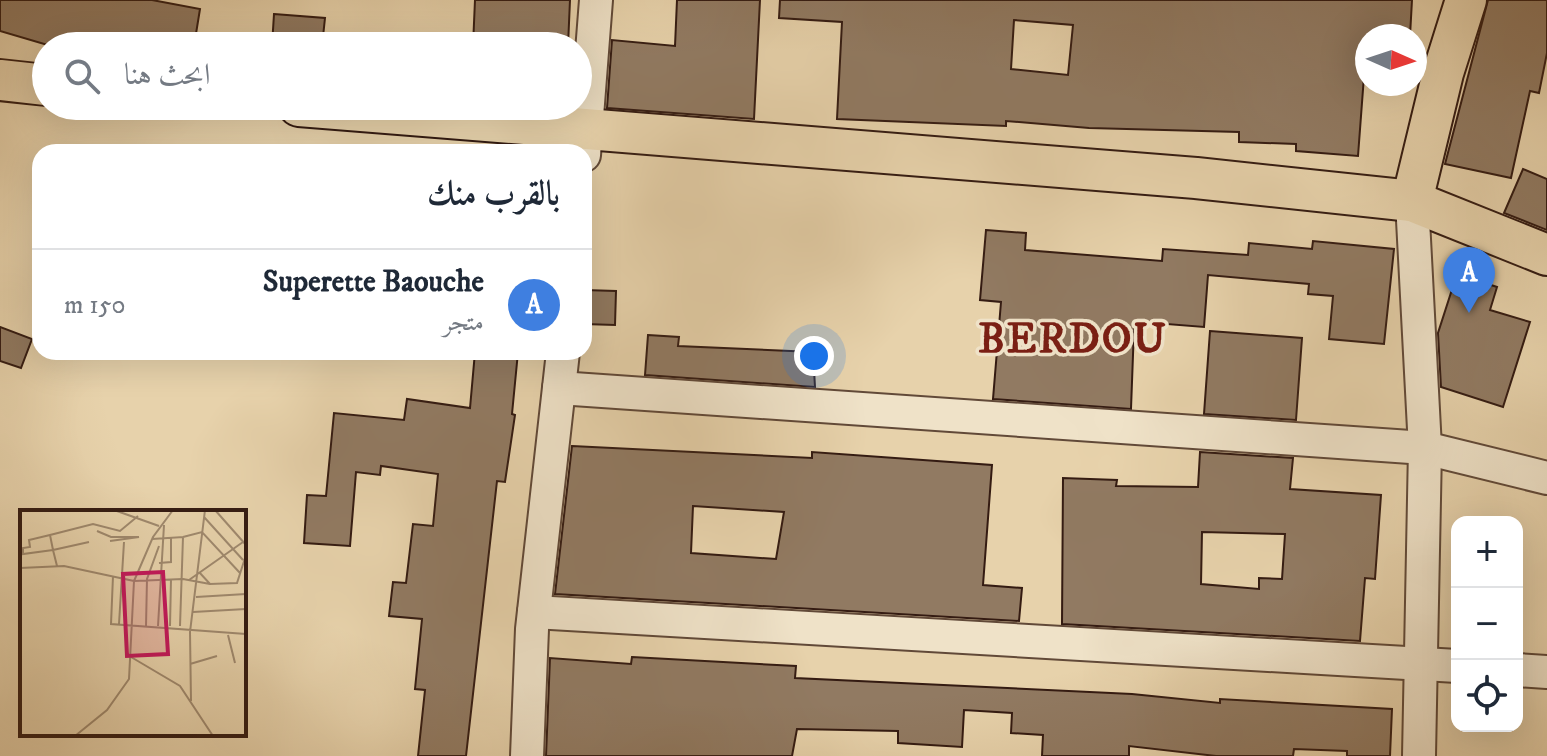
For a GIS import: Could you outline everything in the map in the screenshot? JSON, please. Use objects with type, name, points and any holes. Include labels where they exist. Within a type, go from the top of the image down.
[{"type":"main road","points":[[1412,201],[1443,73],[1466,0]]},
{"type":"main road","points":[[0,80],[32,83]]},
{"type":"main road","points":[[410,120],[585,142],[1196,178],[1412,201],[1547,255]]},
{"type":"street","points":[[592,52],[596,0]]},
{"type":"street","points":[[585,142],[587,120]]},
{"type":"street","points":[[1412,201],[1425,448],[1419,756]]},
{"type":"street","points":[[527,756],[534,612],[562,360]]},
{"type":"street","points":[[559,388],[1425,448],[1547,478]]},
{"type":"street","points":[[534,612],[1451,666]]},
{"type":"building","points":[[0,0],[152,0],[200,9],[196,32],[32,32],[32,40],[0,31]]},
{"type":"building","points":[[475,0],[570,0],[569,32],[474,32]]},
{"type":"building","points":[[677,0],[760,0],[754,119],[607,108],[612,40],[675,46]]},
{"type":"building","points":[[780,0],[1412,0],[1411,24],[1355,24],[1355,96],[1362,96],[1358,156],[1296,151],[1296,144],[1239,142],[1239,132],[1089,128],[1006,121],[1006,126],[837,119],[842,22],[779,18]],"holes":[[[1014,20],[1073,25],[1068,75],[1011,69]]]},
{"type":"building","points":[[1488,0],[1547,0],[1547,53],[1539,93],[1530,91],[1511,178],[1445,164]]},
{"type":"building","points":[[274,14],[325,18],[324,32],[273,32]]},
{"type":"building","points":[[1523,169],[1547,179],[1547,230],[1504,213]]},
{"type":"building","points":[[986,230],[1026,233],[1025,250],[1162,261],[1163,249],[1248,255],[1249,243],[1312,249],[1313,241],[1394,249],[1384,344],[1329,339],[1333,296],[1308,294],[1309,284],[1208,275],[1204,327],[1142,322],[1142,328],[1134,328],[1131,409],[993,399],[1001,302],[980,300]]},
{"type":"building","points":[[1457,274],[1497,287],[1490,310],[1530,322],[1503,407],[1441,387],[1438,333]]},
{"type":"building","points":[[592,290],[616,291],[615,325],[592,324]]},
{"type":"building","points":[[0,327],[32,339],[21,368],[0,361]]},
{"type":"building","points":[[1210,331],[1302,338],[1296,420],[1204,414]]},
{"type":"building","points":[[648,335],[679,337],[678,346],[813,352],[815,387],[645,375]]},
{"type":"building","points":[[474,360],[517,360],[512,414],[515,415],[505,482],[497,481],[466,756],[418,756],[425,690],[415,689],[422,619],[389,616],[393,582],[406,583],[413,524],[433,526],[438,474],[381,466],[380,475],[356,472],[350,546],[304,543],[307,495],[326,496],[334,413],[404,420],[407,399],[470,408]]},
{"type":"building","points":[[572,446],[812,458],[812,452],[992,465],[983,585],[1022,588],[1019,621],[555,594]],"holes":[[[693,506],[784,512],[776,559],[691,553]]]},
{"type":"building","points":[[1200,452],[1293,458],[1290,489],[1381,495],[1375,579],[1365,578],[1360,641],[1062,624],[1063,478],[1117,480],[1116,486],[1198,487]],"holes":[[[1202,532],[1285,534],[1282,579],[1259,578],[1259,589],[1201,584]]]},
{"type":"building","points":[[632,657],[796,666],[795,678],[1132,694],[1220,703],[1220,699],[1392,709],[1390,756],[1347,756],[1347,751],[1294,749],[1293,756],[1216,756],[1129,746],[1129,756],[1042,756],[1043,735],[1011,733],[1012,713],[964,710],[962,747],[898,743],[898,731],[797,729],[792,756],[546,756],[550,658],[631,664]]},
{"type":"place","name":"Superette Baouche","points":[[1469,313]]},
{"type":"district","name":"BERDOU","points":[[1073,340]]}]
